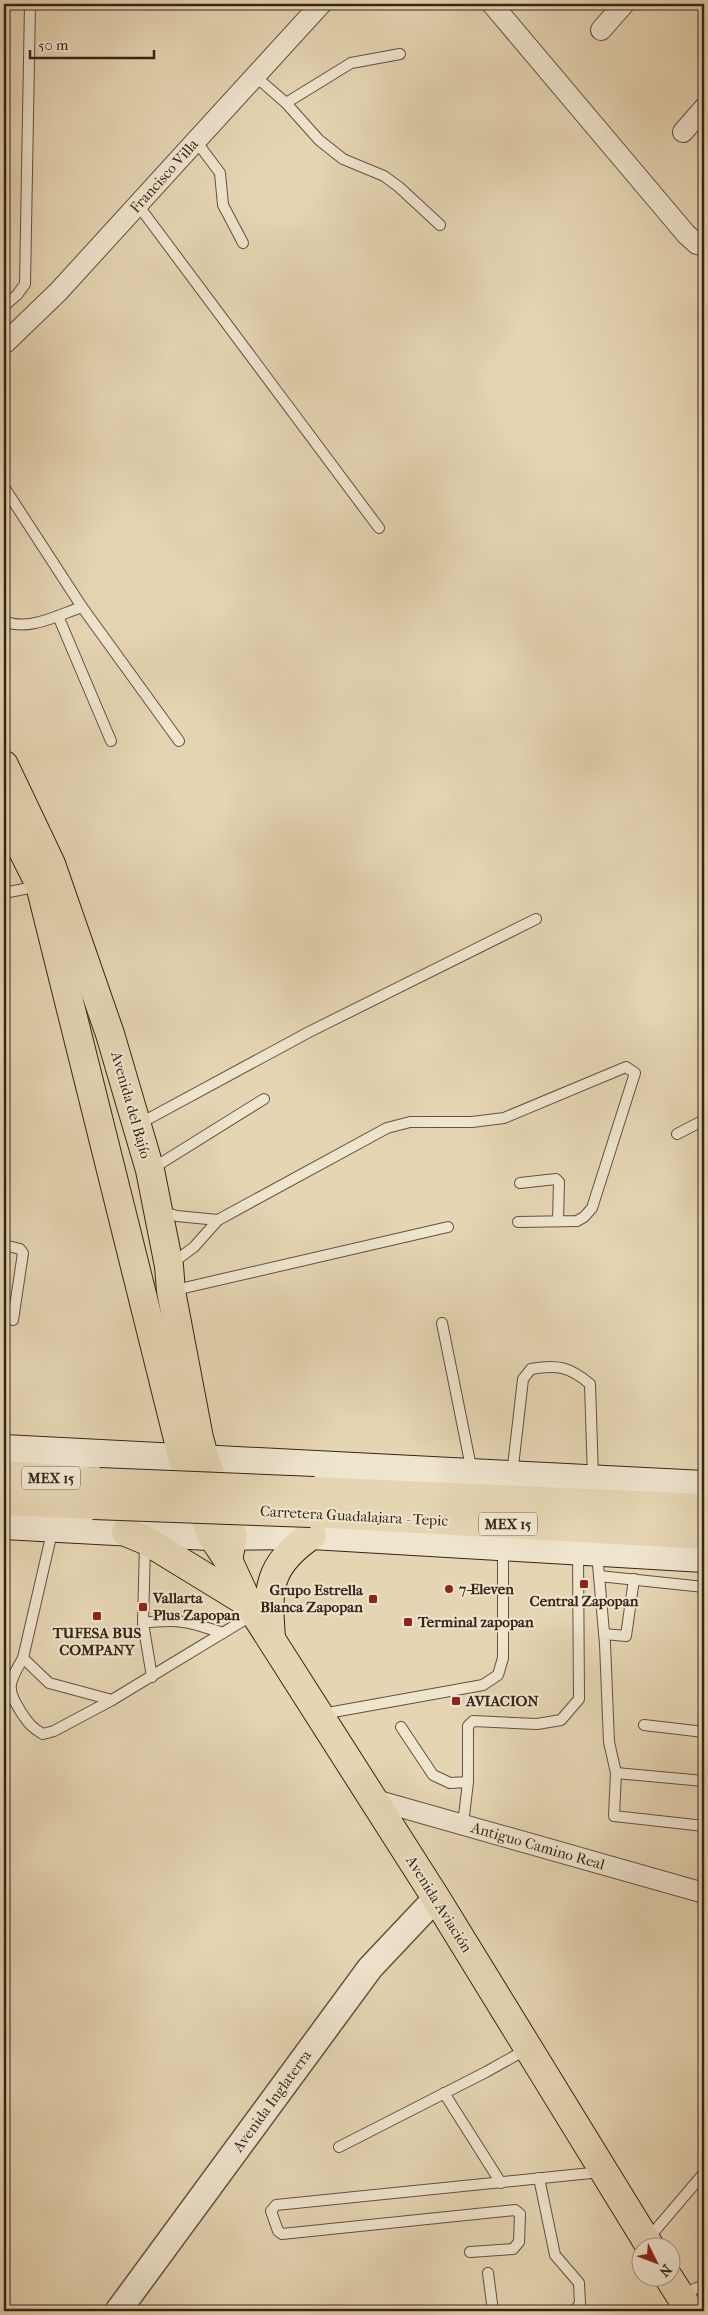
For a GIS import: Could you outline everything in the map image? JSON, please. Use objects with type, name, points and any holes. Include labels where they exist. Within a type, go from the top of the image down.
[{"type":"main road","name":"Avenida del Bajío","points":[[4,765],[51,864],[110,1034],[150,1170],[170,1279],[194,1460]]},
{"type":"main road","points":[[4,813],[40,885],[194,1460]]},
{"type":"main road","points":[[4,1449],[194,1460],[314,1501],[502,1546],[591,1559],[704,1558]]},
{"type":"main road","points":[[63,1529],[97,1522],[110,1507],[112,1498],[107,1478],[81,1454]]},
{"type":"main road","name":"Avenida Aviación","points":[[194,1460],[224,1544],[251,1608],[436,1898],[645,2238]]},
{"type":"main road","points":[[4,1525],[224,1544],[314,1501],[472,1473],[704,1485]]},
{"type":"main road","name":"Carretera Guadalajara - Tepic","points":[[4,1475],[96,1493]]},
{"type":"main road","name":"Carretera Guadalajara - Tepic","points":[[4,1501],[96,1493],[314,1501],[704,1508]]},
{"type":"main road","points":[[271,1638],[269,1592],[280,1564],[291,1550],[314,1501]]},
{"type":"main road","name":"Carretera Guadalajara - Tepic","points":[[314,1501],[704,1535]]},
{"type":"main road","points":[[135,1536],[251,1608]]},
{"type":"street","name":"Francisco Villa","points":[[4,344],[58,292],[321,4]]},
{"type":"street","points":[[492,4],[686,234],[697,244],[704,246]]},
{"type":"street","points":[[601,30],[624,4]]},
{"type":"street","points":[[683,132],[704,108]]},
{"type":"street","name":"Antiguo Camino Real","points":[[372,1799],[704,1893]]},
{"type":"street","name":"Avenida Inglaterra","points":[[118,2311],[370,1968],[436,1898]]},
{"type":"lane","points":[[4,306],[25,284],[30,4]]},
{"type":"lane","points":[[286,103],[351,63],[400,54]]},
{"type":"lane","points":[[255,76],[286,103],[319,140],[343,159],[384,176],[399,187],[440,225]]},
{"type":"lane","points":[[196,141],[220,173],[223,205],[242,243]]},
{"type":"lane","points":[[138,205],[379,528]]},
{"type":"lane","points":[[4,487],[82,607],[179,741]]},
{"type":"lane","points":[[4,621],[13,625],[34,624],[82,607]]},
{"type":"lane","points":[[58,616],[111,741]]},
{"type":"lane","points":[[4,893],[40,885]]},
{"type":"lane","points":[[137,1125],[309,1032],[536,919]]},
{"type":"lane","points":[[170,1279],[194,1247],[218,1220],[387,1128],[410,1122],[472,1122],[504,1118],[626,1067],[631,1069],[635,1073],[592,1208],[584,1217],[577,1221],[518,1222]]},
{"type":"lane","points":[[150,1170],[264,1099]]},
{"type":"lane","points":[[677,1134],[704,1120]]},
{"type":"lane","points":[[520,1183],[556,1180],[559,1182],[558,1221]]},
{"type":"lane","points":[[157,1210],[177,1216],[218,1220]]},
{"type":"lane","points":[[170,1279],[448,1227]]},
{"type":"lane","points":[[4,1245],[20,1248],[23,1253],[13,1320]]},
{"type":"lane","points":[[442,1323],[472,1473]]},
{"type":"lane","points":[[512,1475],[523,1379],[531,1369],[550,1365],[576,1372],[590,1384],[592,1480]]},
{"type":"lane","points":[[63,1529],[23,1658],[13,1676],[11,1695],[31,1727],[43,1734],[54,1731],[152,1677],[223,1633],[251,1608]]},
{"type":"lane","points":[[135,1536],[143,1623],[152,1677]]},
{"type":"lane","points":[[319,1714],[483,1685],[498,1675],[503,1658],[502,1546]]},
{"type":"lane","points":[[591,1559],[634,1579],[704,1587]]},
{"type":"lane","points":[[591,1559],[604,1634],[609,1742],[616,1773],[614,1816],[704,1826]]},
{"type":"lane","points":[[463,1824],[468,1782],[468,1726],[473,1721],[537,1724],[561,1720],[579,1699],[591,1559]]},
{"type":"lane","points":[[604,1634],[626,1636],[634,1579]]},
{"type":"lane","points":[[143,1623],[169,1619],[187,1621],[223,1633]]},
{"type":"lane","points":[[23,1658],[49,1683],[112,1700]]},
{"type":"lane","points":[[644,1725],[704,1732]]},
{"type":"lane","points":[[401,1727],[433,1775],[450,1783],[468,1782]]},
{"type":"lane","points":[[616,1773],[704,1781]]},
{"type":"lane","points":[[339,2147],[444,2094],[528,2048]]},
{"type":"lane","points":[[444,2094],[501,2182]]},
{"type":"lane","points":[[470,2252],[513,2248],[519,2242],[520,2214],[515,2210],[282,2234],[278,2231],[271,2211],[276,2206],[604,2172]]},
{"type":"lane","points":[[654,2238],[704,2173]]},
{"type":"lane","points":[[539,2178],[555,2255],[579,2283],[580,2304],[574,2311]]},
{"type":"lane","points":[[488,2273],[492,2311]]},
{"type":"place","name":"Central Zapopan","points":[[584,1584]]},
{"type":"place","name":"7-Eleven","points":[[449,1589]]},
{"type":"place","name":"Grupo Estrella Blanca Zapopan","points":[[373,1599]]},
{"type":"place","name":"Vallarta Plus Zapopan","points":[[143,1607]]},
{"type":"place","name":"TUFESA BUS COMPANY","points":[[97,1616]]},
{"type":"place","name":"Terminal zapopan","points":[[408,1622]]},
{"type":"place","name":"AVIACION","points":[[456,1701]]}]
